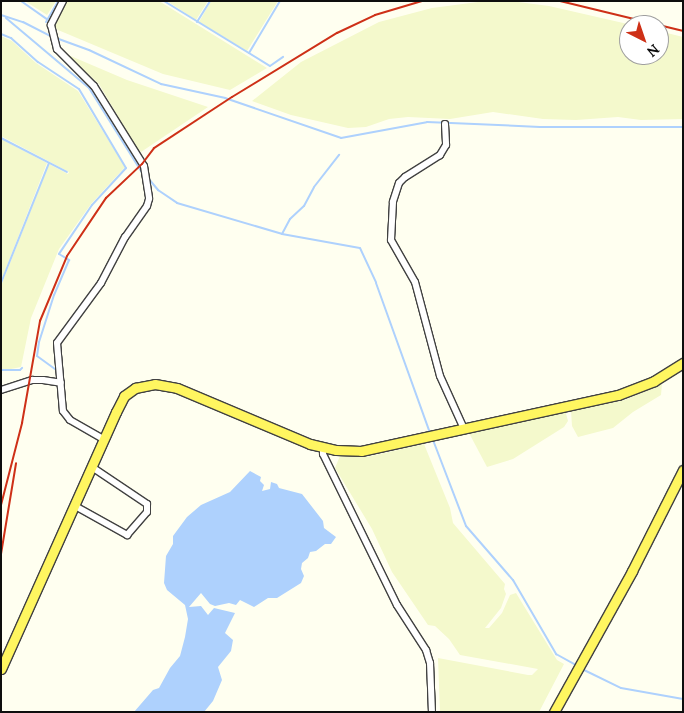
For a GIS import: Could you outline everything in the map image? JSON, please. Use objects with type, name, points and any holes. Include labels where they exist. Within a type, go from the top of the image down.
[{"type":"main road","points":[[1,669],[124,396],[135,388],[156,384],[190,392],[323,448],[362,451],[638,389],[683,363]]},
{"type":"main road","points":[[554,712],[632,571],[683,470]]},
{"type":"street","points":[[62,1],[50,25],[56,49],[94,86],[144,166],[149,199],[148,206],[125,237],[100,283],[57,343],[63,411],[70,420],[105,440]]},
{"type":"street","points":[[445,124],[446,145],[440,155],[405,177],[399,183],[393,202],[391,240],[415,282],[440,376],[464,429]]},
{"type":"street","points":[[1,390],[32,380],[43,380],[61,384]]},
{"type":"street","points":[[323,448],[323,454],[397,605],[426,650],[430,663],[432,712]]},
{"type":"street","points":[[75,506],[127,535],[134,530],[147,512],[147,504],[92,468]]},
{"type":"green space","points":[[25,1],[56,1],[47,15]]},
{"type":"green space","points":[[66,1],[159,1],[267,68],[230,90],[163,74],[58,30],[54,26]]},
{"type":"green space","points":[[167,1],[208,1],[196,20]]},
{"type":"green space","points":[[211,1],[278,1],[247,51],[199,22]]},
{"type":"green space","points":[[478,2],[518,2],[549,6],[619,22],[619,65],[669,65],[669,34],[683,37],[683,119],[641,120],[618,117],[576,120],[543,119],[493,112],[450,119],[408,117],[389,119],[366,127],[348,128],[291,115],[252,101],[301,62],[379,22],[432,8]]},
{"type":"green space","points":[[1,36],[12,41],[36,63],[78,91],[125,167],[91,204],[59,249],[31,318],[21,367],[11,369],[1,369],[1,286],[49,164],[68,174],[69,172],[1,136]]},
{"type":"green space","points":[[66,54],[127,80],[208,107],[141,152],[136,147],[99,84]]},
{"type":"green space","points":[[1,139],[47,163],[1,281]]},
{"type":"green space","points":[[662,384],[661,395],[633,412],[613,428],[578,437],[572,426],[571,411],[625,400]]},
{"type":"green space","points":[[565,410],[568,421],[564,427],[513,459],[487,467],[469,433]]},
{"type":"green space","points":[[424,444],[450,508],[453,523],[505,584],[506,594],[501,608],[485,628],[489,628],[502,613],[510,595],[516,593],[557,660],[564,664],[539,712],[440,712],[438,658],[528,675],[532,675],[538,669],[460,655],[449,639],[435,626],[428,625],[392,572],[372,529],[335,468],[340,456],[367,457]]},
{"type":"water","points":[[250,471],[261,477],[260,481],[264,485],[262,491],[270,489],[271,482],[277,484],[279,488],[302,494],[323,521],[324,528],[336,537],[331,544],[325,544],[316,551],[310,552],[308,558],[302,563],[301,569],[304,576],[301,583],[277,598],[268,598],[254,607],[240,600],[236,605],[229,603],[215,606],[210,604],[201,593],[189,607],[201,606],[208,615],[214,608],[235,613],[225,633],[233,640],[231,651],[218,667],[222,680],[213,701],[204,712],[134,712],[153,690],[159,688],[170,668],[180,656],[185,637],[188,619],[185,605],[167,590],[164,583],[166,556],[173,544],[173,536],[187,517],[201,505],[230,492]]},
{"type":"waterway","points":[[21,1],[47,19]]},
{"type":"waterway","points":[[46,22],[58,1]]},
{"type":"waterway","points":[[164,1],[270,66],[283,57]]},
{"type":"waterway","points":[[197,22],[210,1]]},
{"type":"waterway","points":[[249,53],[280,1]]},
{"type":"waterway","points":[[1,15],[23,22],[51,36]]},
{"type":"waterway","points":[[6,18],[89,88],[143,174]]},
{"type":"waterway","points":[[1,34],[11,38],[38,62],[79,89],[126,168],[92,205],[59,254],[69,260],[54,295],[39,342],[37,356],[58,371]]},
{"type":"waterway","points":[[56,38],[89,50],[161,84],[225,98],[341,138],[427,122],[540,127],[683,127]]},
{"type":"waterway","points":[[1,138],[67,172]]},
{"type":"waterway","points":[[282,234],[290,219],[304,206],[314,187],[339,155]]},
{"type":"waterway","points":[[1,283],[49,163]]},
{"type":"waterway","points":[[148,178],[158,190],[177,203],[282,234],[360,248],[376,283],[430,433]]},
{"type":"waterway","points":[[1,370],[20,370],[22,368]]},
{"type":"waterway","points":[[433,440],[466,526],[513,580],[556,654],[576,665]]},
{"type":"waterway","points":[[582,669],[621,688],[683,699]]},
{"type":"railway","points":[[1,505],[22,423],[40,321],[67,256],[106,198],[142,164],[154,148],[232,97],[337,33],[375,15],[422,1]]},
{"type":"railway","points":[[560,1],[683,31]]},
{"type":"railway","points":[[1,554],[16,463]]}]
